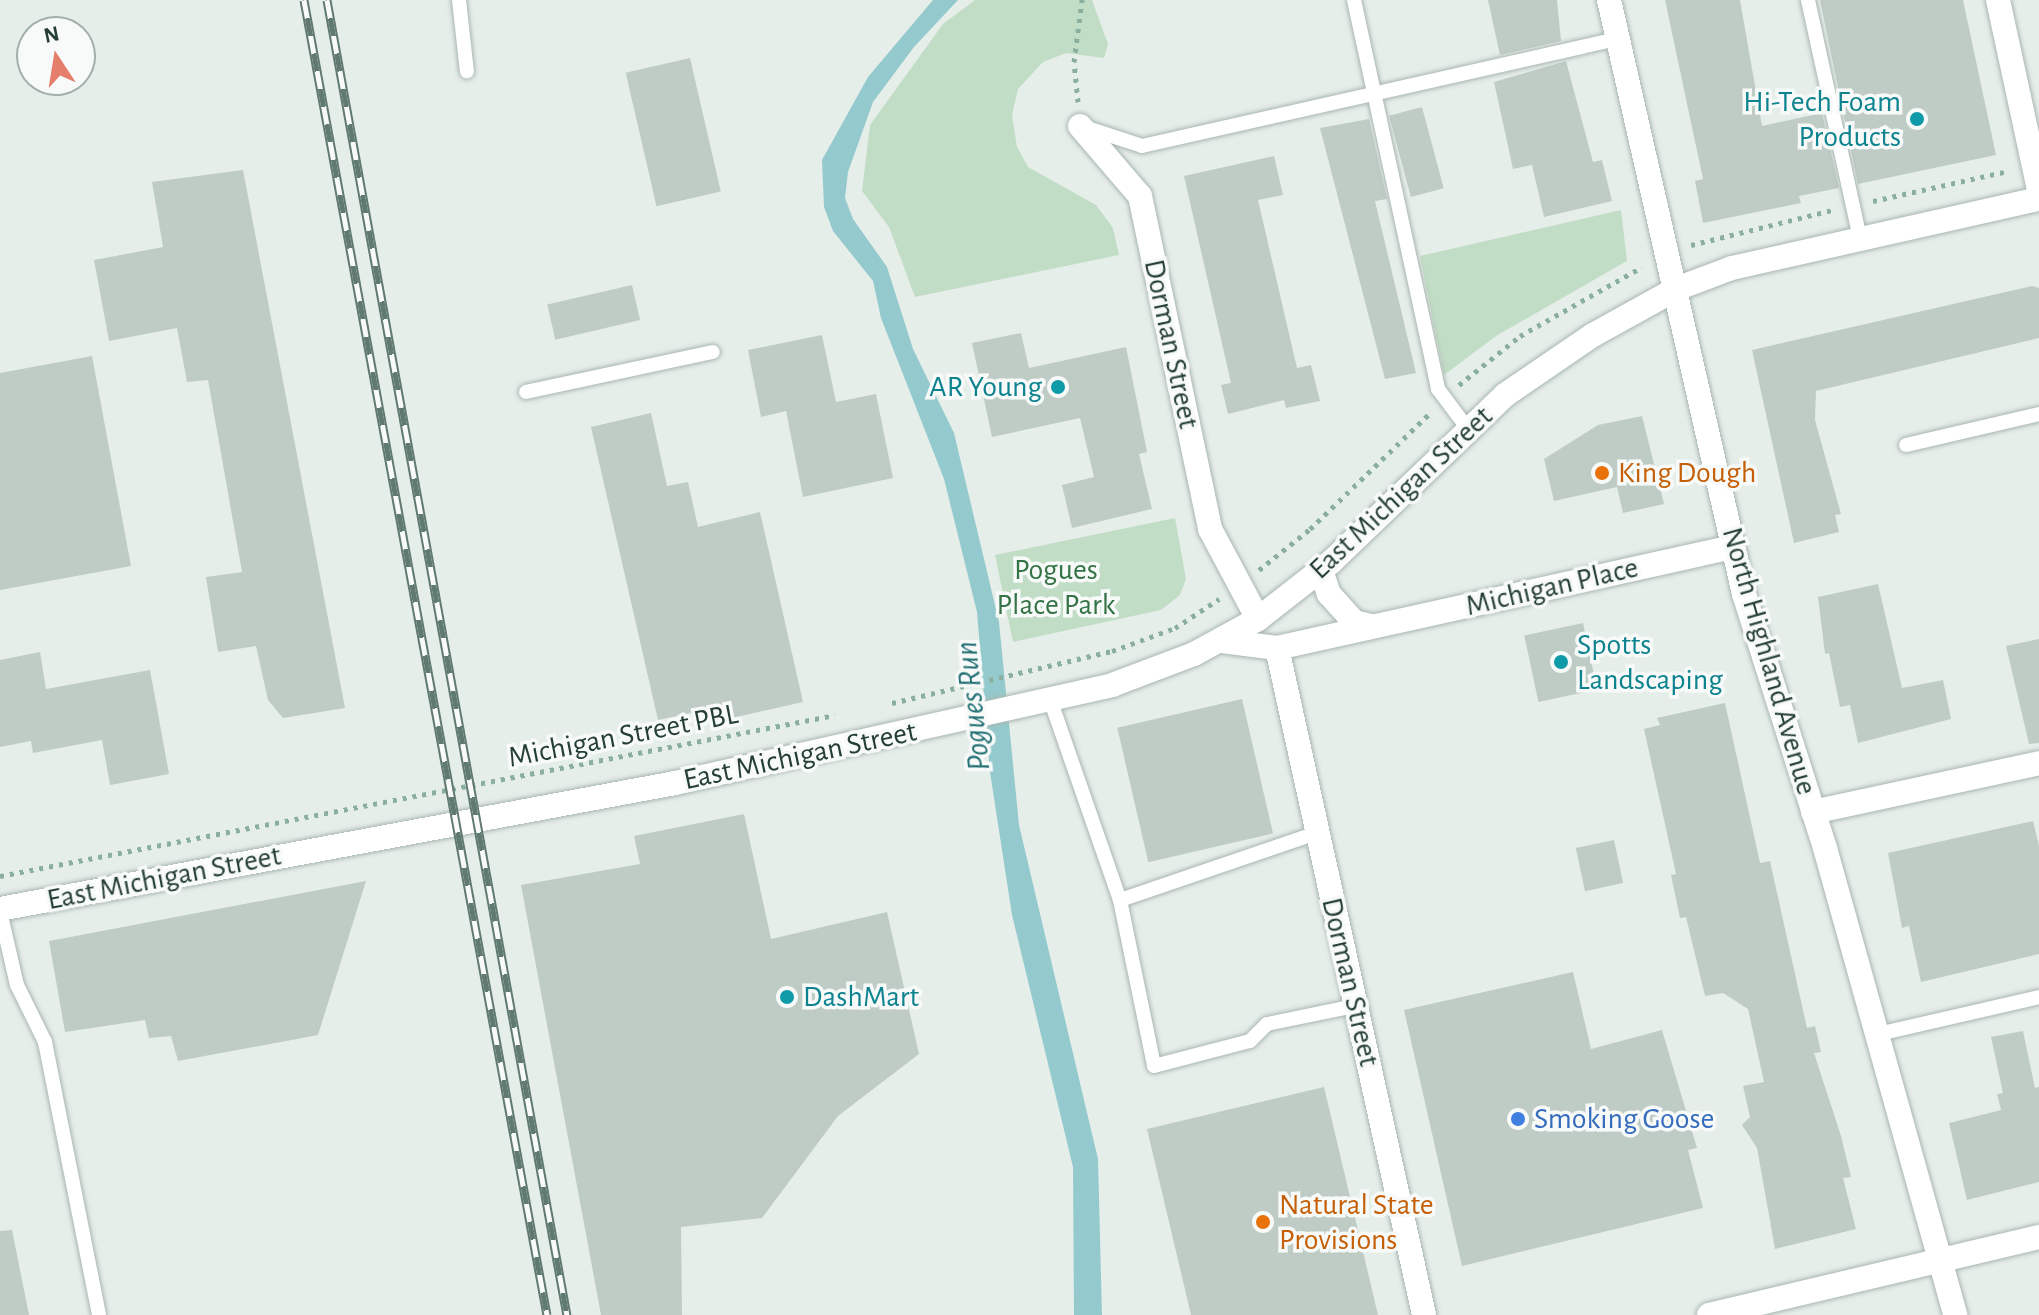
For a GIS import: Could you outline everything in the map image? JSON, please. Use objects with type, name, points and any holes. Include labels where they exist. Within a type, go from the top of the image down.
[{"type":"street","name":"North Highland Avenue","points":[[1609,0],[1733,547],[1878,1034],[1955,1315]]},
{"type":"street","points":[[1998,0],[2039,189]]},
{"type":"street","name":"Dorman Street","points":[[1080,126],[1140,196],[1210,529],[1238,587],[1258,619]]},
{"type":"street","name":"East Michigan Street","points":[[0,910],[675,783],[972,720],[1139,676],[1222,641],[1258,619],[1321,570],[1468,429],[1528,377],[1676,289],[1732,268],[2039,199]]},
{"type":"street","name":"Michigan Place","points":[[1222,641],[1277,648],[1733,547]]},
{"type":"street","points":[[1321,570],[1329,594],[1354,622],[1371,626]]},
{"type":"street","name":"Dorman Street","points":[[1277,648],[1424,1315]]},
{"type":"street","points":[[1813,812],[2039,763]]},
{"type":"street","points":[[1709,1315],[2039,1237]]},
{"type":"lane","points":[[459,0],[467,72]]},
{"type":"lane","points":[[1354,0],[1438,389],[1468,429]]},
{"type":"lane","points":[[1808,0],[1860,239]]},
{"type":"lane","points":[[1080,126],[1142,146],[1617,39]]},
{"type":"lane","points":[[526,392],[713,352]]},
{"type":"lane","points":[[1906,445],[2039,414]]},
{"type":"lane","points":[[1048,702],[1120,900],[1154,1066],[1250,1041],[1267,1024],[1355,1006]]},
{"type":"lane","points":[[1120,900],[1317,833]]},
{"type":"lane","points":[[0,910],[17,985],[45,1042],[99,1315]]},
{"type":"lane","points":[[1878,1034],[2039,997]]},
{"type":"path","points":[[1080,126],[1074,62],[1082,0]]},
{"type":"path","points":[[879,707],[975,681],[1112,651],[1175,628],[1238,587]]},
{"type":"path","name":"Michigan Street PBL","points":[[0,876],[850,712]]},
{"type":"green space","points":[[975,0],[1092,0],[1108,44],[1104,58],[1066,53],[1043,62],[1018,89],[1012,115],[1017,147],[1028,167],[1096,205],[1113,228],[1119,255],[915,297],[889,227],[862,191],[870,125],[943,24]]},
{"type":"green space","points":[[1621,210],[1627,261],[1496,336],[1444,375],[1420,256]]},
{"type":"green space","name":"Pogues Place Park","points":[[1175,518],[1186,579],[1180,595],[1161,610],[1013,642],[995,555]]},
{"type":"water","points":[[933,0],[958,0],[914,47],[873,102],[848,172],[845,198],[853,219],[887,267],[913,349],[954,433],[999,622],[1019,825],[1098,1159],[1102,1315],[1074,1315],[1073,1167],[1012,915],[990,772],[977,612],[944,479],[881,318],[873,281],[833,231],[824,207],[822,160],[868,77]]},
{"type":"building","points":[[1488,0],[1557,0],[1561,41],[1500,55]]},
{"type":"building","points":[[1665,0],[1740,0],[1762,126],[1822,113],[1839,188],[1799,196],[1801,203],[1703,223],[1695,181],[1703,179]]},
{"type":"building","name":"Hi-Tech Foam Products","points":[[1820,0],[1963,0],[1996,155],[1858,184]]},
{"type":"building","points":[[690,58],[721,191],[657,206],[626,73]]},
{"type":"building","points":[[1566,61],[1593,162],[1602,160],[1612,201],[1544,217],[1532,165],[1513,169],[1494,82]]},
{"type":"building","points":[[1422,107],[1444,188],[1411,197],[1389,116]]},
{"type":"building","points":[[1369,119],[1387,199],[1375,201],[1416,373],[1385,379],[1320,128]]},
{"type":"building","points":[[1274,156],[1283,195],[1258,200],[1297,368],[1311,365],[1320,401],[1286,408],[1284,400],[1228,414],[1221,385],[1231,383],[1184,176]]},
{"type":"building","points":[[243,170],[345,708],[283,718],[268,700],[256,646],[218,652],[206,577],[242,572],[208,380],[187,382],[177,328],[109,341],[94,260],[163,247],[152,182]]},
{"type":"building","points":[[632,285],[640,320],[555,340],[547,305]]},
{"type":"building","points":[[2032,286],[2039,288],[2039,338],[1816,391],[1815,420],[1841,514],[1835,515],[1839,532],[1794,543],[1752,350]]},
{"type":"building","name":"AR Young","points":[[1021,333],[1029,368],[1126,347],[1147,452],[1139,454],[1152,509],[1072,528],[1062,485],[1094,477],[1080,418],[992,437],[972,343]]},
{"type":"building","points":[[822,335],[836,402],[876,394],[893,478],[803,497],[786,411],[761,417],[748,350]]},
{"type":"building","points":[[92,356],[131,566],[0,590],[0,373]]},
{"type":"building","points":[[651,413],[667,486],[688,482],[698,527],[760,512],[803,702],[727,719],[724,706],[658,720],[591,427]]},
{"type":"building","name":"King Dough","points":[[1642,416],[1664,504],[1623,513],[1617,487],[1554,501],[1544,459],[1598,425]]},
{"type":"building","points":[[1878,584],[1902,688],[1943,680],[1951,719],[1858,743],[1850,705],[1840,707],[1829,653],[1825,654],[1818,597]]},
{"type":"building","name":"Spotts Landscaping","points":[[1583,623],[1597,690],[1538,702],[1524,635]]},
{"type":"building","points":[[2039,639],[2039,743],[2029,744],[2006,646]]},
{"type":"building","points":[[40,652],[46,689],[150,670],[169,774],[110,785],[102,740],[33,753],[31,741],[0,747],[0,660]]},
{"type":"building","points":[[1242,699],[1273,833],[1148,862],[1117,728]]},
{"type":"building","points":[[1725,703],[1760,863],[1770,861],[1807,1028],[1815,1026],[1821,1052],[1814,1053],[1851,1177],[1843,1178],[1856,1229],[1775,1249],[1757,1148],[1742,1125],[1750,1117],[1743,1086],[1764,1082],[1748,1009],[1723,993],[1705,996],[1686,917],[1680,918],[1671,875],[1676,874],[1644,729],[1660,725],[1657,718]]},
{"type":"building","points":[[744,814],[771,939],[887,912],[919,1054],[838,1116],[762,1218],[681,1227],[682,1315],[601,1315],[521,885],[640,864],[634,836]]},
{"type":"building","points":[[2033,821],[2039,846],[2039,954],[1921,982],[1909,926],[1902,928],[1888,853]]},
{"type":"building","points":[[1614,840],[1623,883],[1585,891],[1576,848]]},
{"type":"building","points":[[366,881],[318,1035],[178,1061],[171,1036],[149,1038],[145,1020],[65,1032],[49,941]]},
{"type":"building","name":"Smoking Goose","points":[[1573,972],[1591,1049],[1662,1030],[1697,1148],[1688,1150],[1703,1208],[1462,1266],[1404,1010]]},
{"type":"building","points":[[2023,1031],[2035,1088],[2039,1087],[2039,1182],[1967,1200],[1949,1123],[2001,1110],[1997,1094],[2003,1093],[1991,1037]]},
{"type":"building","name":"Natural State Provisions","points":[[1324,1087],[1378,1315],[1191,1315],[1147,1129]]},
{"type":"building","points":[[12,1230],[29,1315],[0,1315],[0,1231]]},
{"type":"railway","points":[[304,0],[547,1315]]},
{"type":"railway","points":[[327,0],[567,1315]]},
{"type":"place","name":"Hi-Tech Foam Products","points":[[1917,119]]},
{"type":"place","name":"AR Young","points":[[1058,387]]},
{"type":"place","name":"King Dough","points":[[1602,473]]},
{"type":"place","name":"Spotts Landscaping","points":[[1561,662]]},
{"type":"place","name":"DashMart","points":[[787,997]]},
{"type":"place","name":"Smoking Goose","points":[[1518,1119]]},
{"type":"place","name":"Natural State Provisions","points":[[1263,1222]]},
{"type":"water label","name":"Pogues Run","points":[[973,706]]}]
